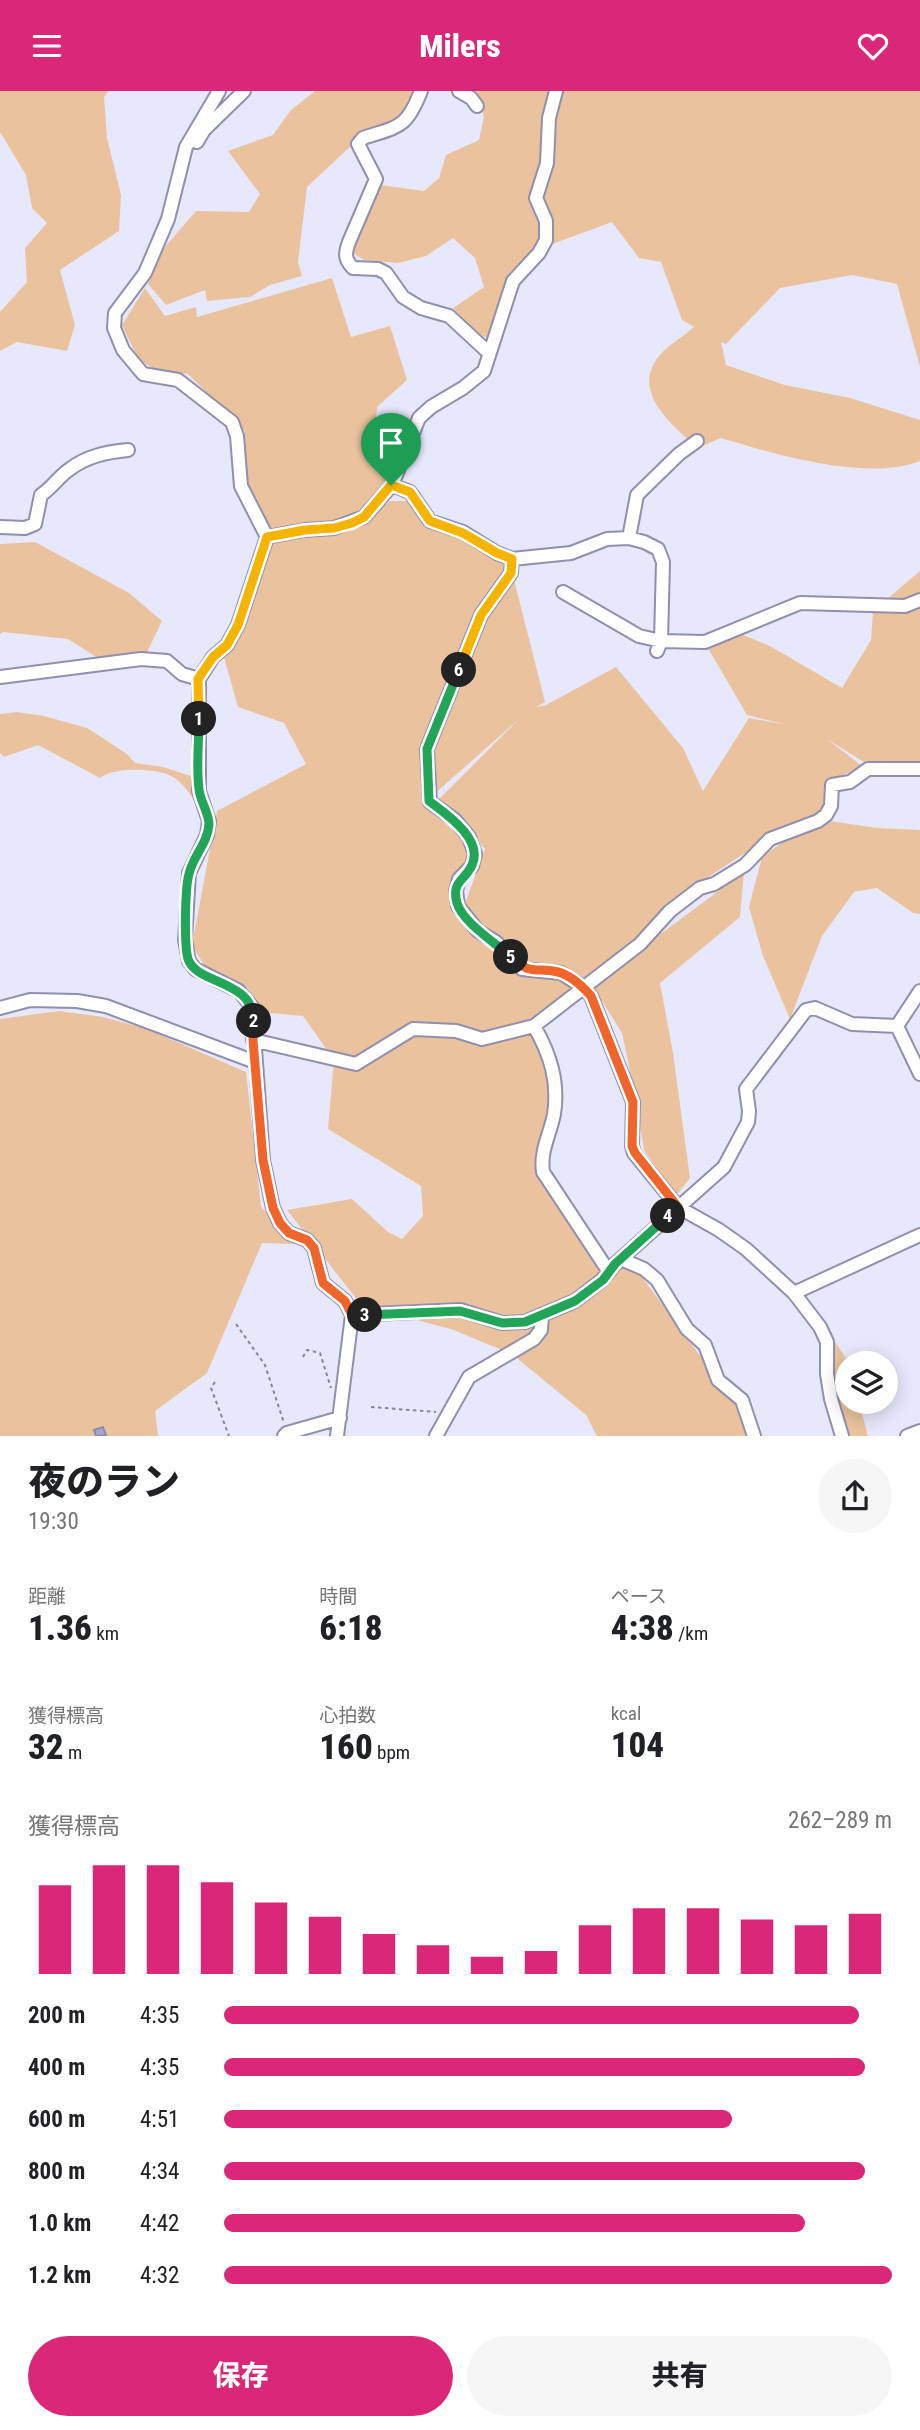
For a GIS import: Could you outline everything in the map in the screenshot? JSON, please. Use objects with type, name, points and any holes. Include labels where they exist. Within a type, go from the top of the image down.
[{"type":"street","points":[[219,91],[194,130],[183,158],[174,201],[163,230],[145,273],[115,313],[114,328],[123,350],[143,374],[178,380],[232,422],[237,436],[241,486],[267,537],[238,625],[227,645],[213,657],[198,679],[199,791],[209,821],[207,835],[189,873],[185,940],[189,961],[195,969],[239,991],[252,1007],[263,1160],[273,1208],[280,1223],[289,1233],[307,1240],[314,1248],[323,1283],[345,1301],[352,1315],[337,1436]]},
{"type":"street","points":[[183,158],[204,130],[244,91]]},
{"type":"street","points":[[421,91],[412,115],[402,125],[363,138],[358,145],[376,180],[349,242],[346,261],[353,268],[378,269],[386,273],[403,297],[421,308],[449,316],[489,353]]},
{"type":"street","points":[[459,91],[471,98],[477,106]]},
{"type":"street","points":[[267,537],[334,528],[364,517],[391,485],[419,418],[484,371],[513,281],[540,253],[546,240],[546,221],[536,198],[547,163],[549,118],[555,91]]},
{"type":"street","points":[[629,538],[636,495],[679,454],[698,441]]},
{"type":"street","points":[[0,527],[25,528],[35,524],[41,495],[53,487],[68,470],[93,456],[128,450]]},
{"type":"street","points":[[391,485],[410,492],[430,521],[463,533],[512,559],[571,553],[607,539],[629,538],[644,541],[658,549],[663,562],[659,646]]},
{"type":"street","points":[[512,559],[511,573],[481,615],[427,749],[429,801],[455,820],[469,837],[475,854],[472,866],[459,879],[456,891],[458,906],[478,931],[496,942],[522,969],[561,972],[591,996],[633,1102],[632,1146],[635,1153],[678,1207],[746,1249],[794,1293],[825,1335],[831,1399],[842,1436]]},
{"type":"street","points":[[563,592],[659,646],[705,642],[800,603],[905,606],[920,600]]},
{"type":"street","points":[[0,677],[141,659],[167,660],[182,674],[198,679]]},
{"type":"street","points":[[253,1040],[356,1064],[412,1029],[456,1031],[482,1039],[534,1026],[640,944],[670,911],[699,888],[715,884],[745,865],[770,839],[818,821],[826,815],[831,806],[832,785],[850,782],[868,769],[920,769]]},
{"type":"street","points":[[897,1026],[920,991]]},
{"type":"street","points":[[0,1008],[30,1000],[77,1001],[106,1006],[255,1062]]},
{"type":"street","points":[[352,1315],[460,1311],[502,1323],[525,1322],[575,1301],[603,1280],[621,1259],[724,1167],[748,1122],[746,1090],[806,1010],[815,1008],[852,1024],[897,1026]]},
{"type":"street","points":[[534,1026],[554,1067],[554,1115],[542,1160],[544,1172],[609,1272]]},
{"type":"street","points":[[897,1026],[920,1074]]},
{"type":"street","points":[[794,1293],[920,1235]]},
{"type":"street","points":[[621,1259],[643,1269],[657,1280],[687,1329],[705,1346],[718,1380],[742,1400],[754,1436]]},
{"type":"street","points":[[436,1436],[469,1377],[534,1339],[541,1330],[542,1315]]},
{"type":"street","points":[[285,1434],[340,1418]]},
{"type":"street","points":[[907,1436],[920,1431]]},
{"type":"path","points":[[236,1324],[265,1365],[285,1434]]},
{"type":"path","points":[[303,1357],[307,1350],[320,1353],[332,1391],[342,1401]]},
{"type":"path","points":[[215,1382],[211,1388],[229,1436]]},
{"type":"path","points":[[371,1407],[448,1413]]},
{"type":"shaded area","points":[[0,91],[109,91],[104,97],[107,138],[121,195],[119,231],[60,270],[75,325],[67,351],[17,342],[0,351],[0,312],[27,282],[25,248],[47,223],[32,208],[26,175],[0,132]]},
{"type":"shaded area","points":[[315,91],[416,91],[398,123],[353,144],[307,187],[298,262],[302,276],[270,285],[250,297],[207,301],[205,290],[166,305],[148,284],[163,249],[196,211],[249,212],[260,194],[228,151],[273,135],[291,110]]},
{"type":"shaded area","points":[[477,91],[920,91],[920,367],[897,284],[852,275],[780,288],[726,344],[721,342],[726,365],[785,385],[850,398],[920,420],[920,461],[899,467],[848,467],[793,458],[721,438],[698,448],[666,418],[652,394],[649,381],[652,368],[660,355],[694,327],[682,320],[661,262],[639,258],[612,222],[536,250],[509,273],[489,338],[476,334],[453,308],[484,287],[475,258],[453,238],[426,256],[398,263],[364,260],[350,251],[380,185],[424,191],[439,178],[446,155],[479,140],[484,117]]},
{"type":"shaded area","points":[[332,278],[351,337],[390,326],[407,380],[377,407],[374,438],[390,477],[364,511],[339,522],[270,530],[245,481],[245,431],[188,374],[161,370],[145,363],[134,349],[122,325],[145,288],[165,316],[196,307],[197,317]]},
{"type":"shaded area","points":[[390,501],[410,501],[433,527],[509,560],[545,702],[536,707],[546,705],[616,667],[683,748],[703,791],[749,718],[788,725],[747,715],[708,648],[743,635],[770,646],[842,688],[871,640],[873,611],[920,571],[920,762],[867,764],[827,739],[862,766],[827,783],[826,805],[817,815],[777,832],[696,885],[634,942],[582,981],[562,965],[525,965],[464,906],[485,849],[438,800],[518,720],[424,803],[470,847],[448,892],[473,935],[520,972],[559,975],[574,988],[534,1026],[554,1084],[541,1173],[545,1194],[543,1172],[608,1271],[633,1265],[718,1380],[744,1406],[752,1436],[597,1436],[586,1415],[512,1354],[451,1329],[362,1306],[287,1210],[352,1199],[388,1232],[402,1239],[423,1216],[421,1186],[328,1129],[334,1060],[303,1016],[260,1012],[248,988],[207,970],[192,945],[217,811],[306,764],[284,723],[238,707],[223,654],[243,633],[270,539],[354,530]]},
{"type":"shaded area","points":[[35,542],[129,593],[162,621],[147,652],[104,662],[68,639],[3,632],[0,634],[0,544]]},
{"type":"shaded area","points":[[17,712],[44,716],[87,728],[127,754],[135,763],[163,767],[194,777],[197,806],[183,785],[164,773],[124,770],[100,778],[38,745],[4,757],[0,753],[0,714]]},
{"type":"shaded area","points":[[830,821],[877,828],[920,830],[920,914],[913,913],[877,888],[854,892],[822,936],[790,1019],[763,956],[749,907],[762,857],[791,836]]},
{"type":"shaded area","points":[[744,872],[740,917],[660,983],[673,1053],[690,1178],[676,1196],[644,1150],[622,1033],[592,985]]},
{"type":"shaded area","points":[[59,1011],[103,1017],[147,1029],[246,1072],[261,1207],[295,1244],[262,1243],[207,1373],[155,1411],[158,1436],[0,1436],[0,1019]]},
{"type":"shaded area","points":[[828,1331],[841,1351],[835,1351],[835,1412],[831,1399]]},
{"type":"shaded area","points":[[835,1414],[862,1414],[868,1436],[842,1436]]},
{"type":"building","points":[[103,1427],[106,1435],[96,1436],[94,1430]]},
{"type":"route","points":[[391,485],[410,492],[430,521],[463,533],[512,559],[511,573],[481,615],[427,749],[429,801],[455,820],[469,837],[475,854],[472,866],[459,879],[456,891],[458,906],[478,931],[496,942],[522,969],[561,972],[591,996],[633,1102],[632,1146],[640,1161],[678,1207],[615,1264],[603,1280],[575,1301],[525,1322],[502,1323],[460,1311],[352,1315],[345,1301],[323,1283],[314,1248],[307,1240],[289,1233],[280,1223],[273,1208],[263,1160],[252,1007],[239,991],[195,969],[189,961],[185,940],[189,873],[207,835],[209,821],[199,791],[198,679],[213,657],[227,645],[238,625],[267,537],[352,523],[364,517],[391,485]]}]
